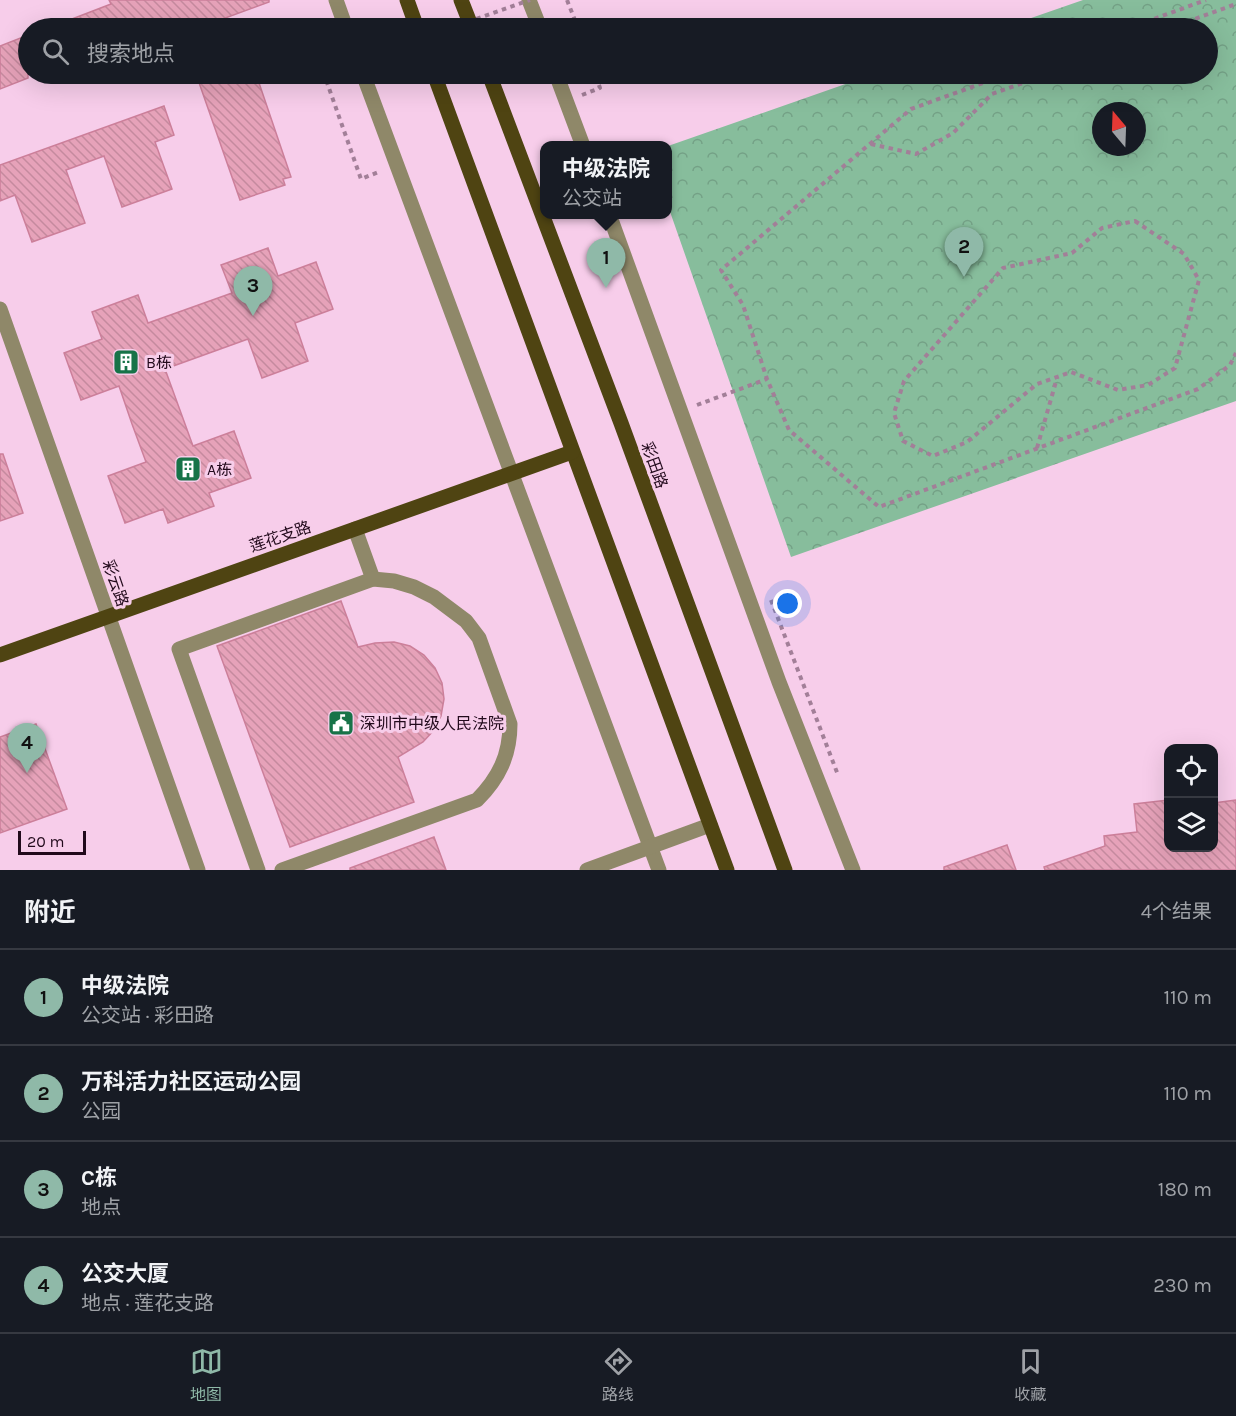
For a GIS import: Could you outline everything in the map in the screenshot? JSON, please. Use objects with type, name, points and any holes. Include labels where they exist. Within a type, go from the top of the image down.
[{"type":"main road","points":[[407,0],[413,18]]},
{"type":"main road","points":[[461,0],[468,18]]},
{"type":"main road","points":[[438,84],[727,870]]},
{"type":"main road","name":"彩田路","points":[[493,84],[540,209]]},
{"type":"main road","name":"彩田路","points":[[544,219],[785,870]]},
{"type":"main road","name":"莲花支路","points":[[0,655],[572,452]]},
{"type":"street","points":[[336,0],[342,18]]},
{"type":"street","points":[[529,0],[536,18]]},
{"type":"street","points":[[367,84],[513,472],[659,870]]},
{"type":"street","points":[[560,84],[581,141]]},
{"type":"street","points":[[611,219],[779,682],[853,870]]},
{"type":"street","name":"彩云路","points":[[0,309],[6,346],[108,616],[198,870]]},
{"type":"street","points":[[355,529],[373,579]]},
{"type":"street","points":[[258,870],[179,649],[373,579],[414,587],[434,597],[466,621],[479,638],[510,724],[507,755],[492,786],[477,800],[282,870]]},
{"type":"street","points":[[587,870],[710,825]]},
{"type":"path","points":[[478,18],[529,0]]},
{"type":"path","points":[[567,0],[574,18]]},
{"type":"path","points":[[1156,18],[1206,0]]},
{"type":"path","points":[[1198,18],[1236,4]]},
{"type":"path","points":[[328,84],[361,178],[381,171]]},
{"type":"path","points":[[581,95],[600,88],[599,84]]},
{"type":"path","points":[[980,84],[911,109],[721,270],[743,305],[767,379],[789,430],[879,507],[1198,389],[1230,365],[1236,353]]},
{"type":"path","points":[[870,144],[915,154],[953,133],[992,94],[1020,84]]},
{"type":"path","points":[[1134,221],[1184,254],[1199,280],[1175,368],[1148,385],[1118,390],[1071,372],[1057,377],[1037,384],[967,442],[933,456],[903,441],[894,413],[904,381],[1003,268],[1072,253],[1102,228],[1134,221]]},
{"type":"path","points":[[1036,449],[1057,377]]},
{"type":"path","points":[[681,411],[767,379]]},
{"type":"path","points":[[697,405],[701,416]]},
{"type":"path","points":[[769,593],[840,781]]},
{"type":"green space","points":[[1083,0],[1236,0],[1236,401],[791,557],[672,217],[672,145],[845,84],[1218,84],[1218,18],[1031,18]]},
{"type":"building","points":[[109,0],[269,0],[269,2],[225,18],[74,18],[111,4]]},
{"type":"building","points":[[18,39],[18,82],[0,89],[0,46]]},
{"type":"building","points":[[199,84],[259,84],[291,177],[283,179],[285,185],[240,200]]},
{"type":"building","points":[[164,106],[174,135],[155,142],[172,189],[122,207],[104,156],[66,170],[85,223],[32,242],[15,195],[0,201],[0,165]]},
{"type":"building","points":[[268,248],[278,276],[316,262],[333,309],[295,323],[308,361],[262,378],[248,339],[165,369],[193,446],[234,431],[251,478],[209,493],[214,506],[168,523],[163,509],[125,523],[108,476],[146,462],[119,386],[81,400],[64,353],[102,339],[92,312],[138,295],[148,323],[232,293],[221,265]]},
{"type":"building","points":[[0,454],[3,454],[23,513],[0,521]]},
{"type":"building","name":"深圳市中级人民法院","points":[[341,601],[358,647],[394,642],[410,646],[424,655],[435,668],[442,683],[444,699],[441,716],[434,730],[423,742],[398,757],[414,802],[290,847],[217,646]]},
{"type":"building","points":[[36,724],[67,809],[0,833],[0,737]]},
{"type":"building","points":[[1164,800],[1164,852],[1218,852],[1218,802],[1236,800],[1236,870],[1045,870],[1044,867],[1105,846],[1104,836],[1137,832],[1134,804]]},
{"type":"building","points":[[434,837],[446,870],[350,870],[350,868]]},
{"type":"building","points":[[1007,845],[1016,870],[944,870],[944,867]]},
{"type":"place","name":"万科活力社区运动公园","points":[[964,277]]},
{"type":"place","name":"中级法院","points":[[606,288]]},
{"type":"place","name":"C栋","points":[[253,316]]},
{"type":"place","name":"B栋","points":[[126,362]]},
{"type":"place","name":"A栋","points":[[188,469]]},
{"type":"place","name":"深圳市中级人民法院","points":[[341,723]]},
{"type":"place","name":"公交大厦","points":[[27,773]]}]
